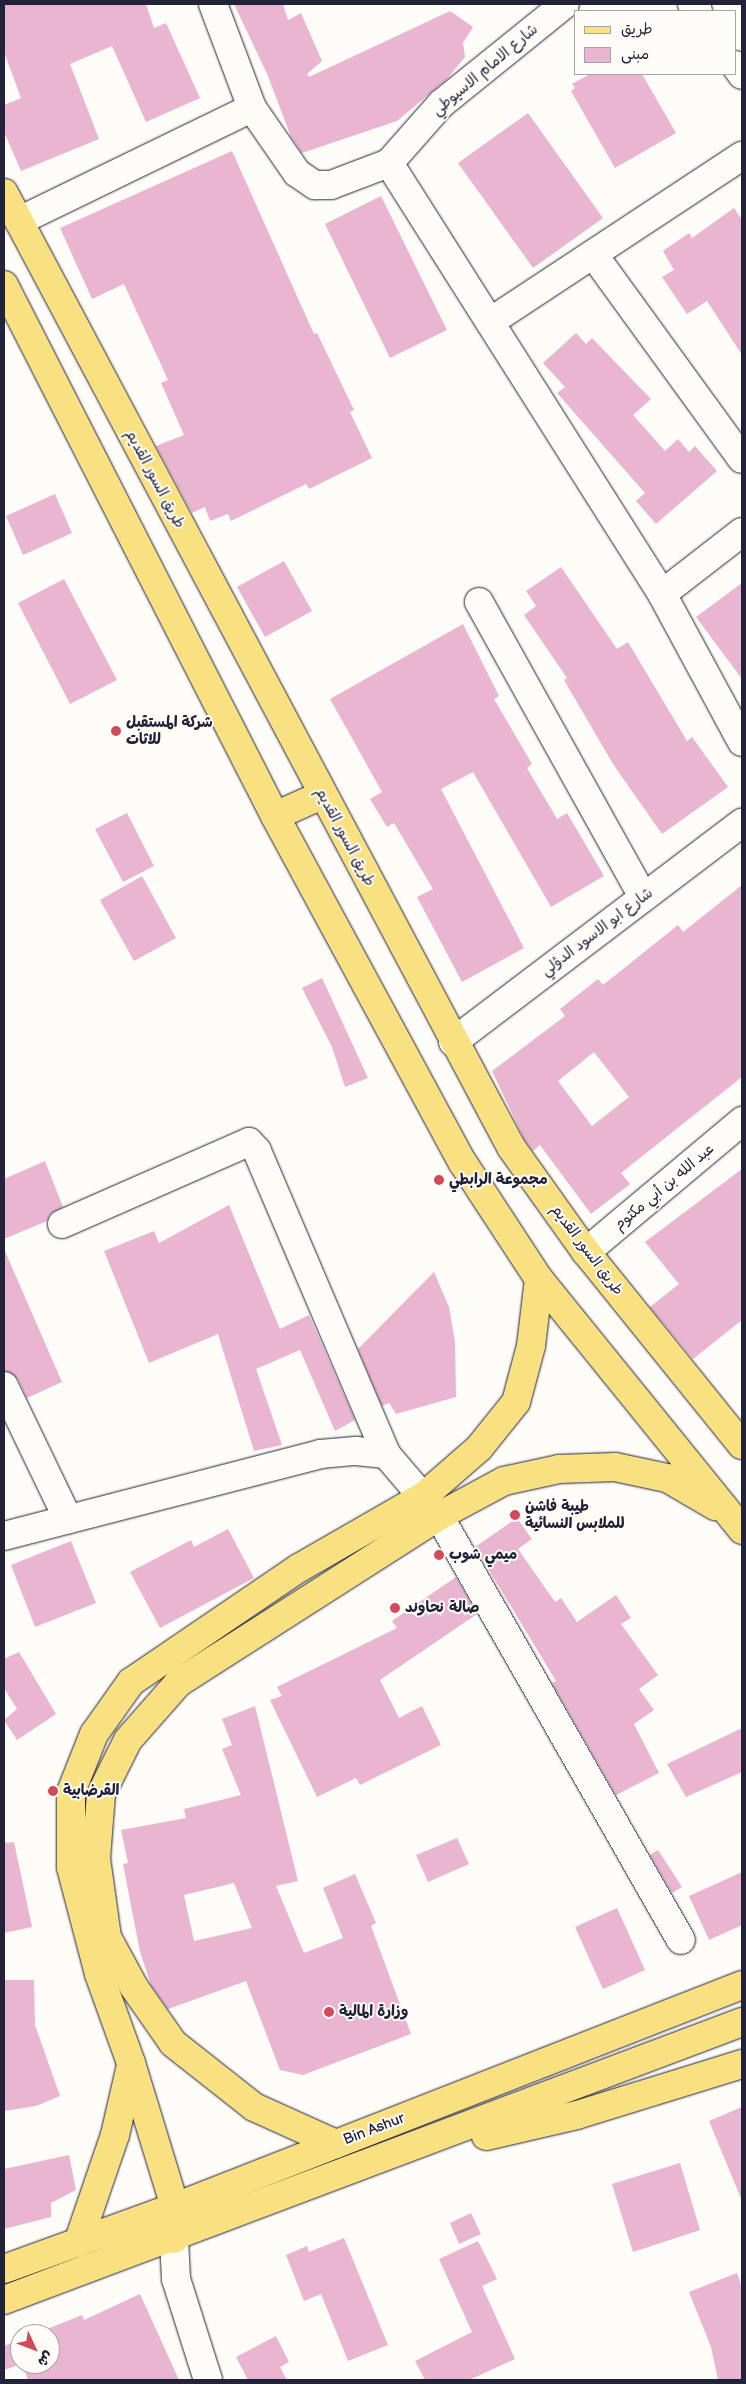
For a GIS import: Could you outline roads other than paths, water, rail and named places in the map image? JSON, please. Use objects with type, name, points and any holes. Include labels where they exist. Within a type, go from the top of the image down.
[{"type":"main road","name":"طريق السور القديم","points":[[4,193],[453,1042],[511,1147],[586,1252],[742,1445]]},
{"type":"main road","points":[[4,285],[275,816],[463,1162],[539,1279],[737,1524]]},
{"type":"main road","points":[[275,816],[322,795]]},
{"type":"main road","points":[[336,2144],[254,2107],[213,2077],[173,2044],[134,1988],[107,1936],[96,1859],[101,1794],[128,1740],[178,1683],[431,1506],[516,1402],[531,1346],[539,1279]]},
{"type":"main road","points":[[174,2239],[174,2207],[131,2063],[98,1974],[71,1867],[71,1792],[94,1734],[131,1682],[299,1568],[431,1506],[504,1481],[559,1469],[615,1467],[667,1478],[737,1524]]},
{"type":"main road","name":"Bin Ashur","points":[[4,2269],[174,2207],[742,1985]]},
{"type":"main road","points":[[4,2300],[174,2239],[308,2184],[742,2022]]},
{"type":"main road","points":[[78,2243],[115,2135],[131,2063]]},
{"type":"main road","points":[[308,2184],[521,2125],[577,2115],[742,2064]]},
{"type":"street","name":"شارع الامام الاسيوطي","points":[[213,4],[252,108],[297,173],[315,185],[331,185],[389,163],[442,104],[565,4]]},
{"type":"street","points":[[19,222],[252,108]]},
{"type":"street","points":[[490,322],[742,156]]},
{"type":"street","points":[[389,163],[662,594],[742,742]]},
{"type":"street","points":[[593,254],[742,459]]},
{"type":"street","points":[[662,594],[742,532]]},
{"type":"street","points":[[479,602],[643,897]]},
{"type":"street","name":"شارع ابو الاسود الدؤلي","points":[[453,1042],[742,823]]},
{"type":"street","name":"عبد الله بن أبي مكتوم","points":[[586,1252],[742,1121]]},
{"type":"street","points":[[62,1224],[249,1142],[257,1151],[386,1454],[431,1506],[681,1940]]},
{"type":"street","points":[[4,1386],[68,1519]]},
{"type":"street","points":[[4,1536],[320,1454],[356,1450],[386,1454]]},
{"type":"street","points":[[174,2239],[176,2279],[208,2380]]},
{"type":"place","name":"شركة المستقبل للاثات","points":[[116,731]]},
{"type":"place","name":"مجموعة الرابطي","points":[[439,1180]]},
{"type":"place","name":"طيبة فاشن للملابس النسائية","points":[[515,1515]]},
{"type":"place","name":"ميمي شوب","points":[[439,1555]]},
{"type":"place","name":"صالة نحاوند","points":[[395,1608]]},
{"type":"place","name":"القرضابية","points":[[53,1791]]},
{"type":"place","name":"وزارة المالية","points":[[329,2012]]}]
